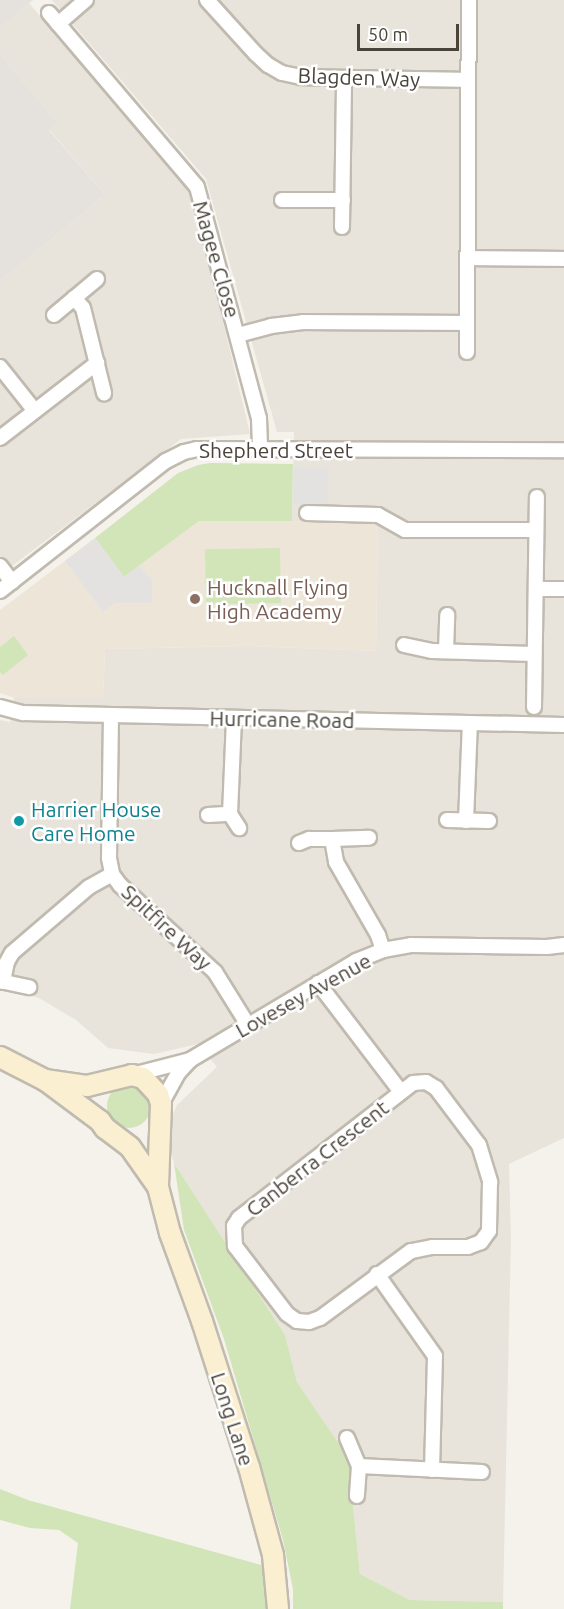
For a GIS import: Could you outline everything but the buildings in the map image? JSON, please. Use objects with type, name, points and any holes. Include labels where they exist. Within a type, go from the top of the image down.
[{"type":"main road","points":[[0,1057],[45,1080],[130,1147],[158,1187]]},
{"type":"main road","points":[[45,1080],[87,1086],[123,1076],[143,1078],[153,1085],[160,1110],[158,1187]]},
{"type":"main road","points":[[123,1076],[105,1085],[98,1096],[97,1108],[106,1128],[127,1139],[136,1138],[154,1126],[160,1110]]},
{"type":"main road","name":"Long Lane","points":[[158,1187],[170,1233],[249,1467],[273,1555],[278,1609]]},
{"type":"street","points":[[58,24],[86,0]]},
{"type":"street","name":"Blagden Way","points":[[207,0],[268,65],[282,73],[301,77],[468,80]]},
{"type":"street","points":[[467,352],[469,0]]},
{"type":"street","name":"Magee Close","points":[[49,13],[197,187],[259,418],[260,449]]},
{"type":"street","points":[[342,227],[344,78]]},
{"type":"street","points":[[282,200],[343,200]]},
{"type":"street","points":[[467,258],[564,259]]},
{"type":"street","points":[[54,315],[97,279]]},
{"type":"street","points":[[74,298],[83,308],[104,393]]},
{"type":"street","points":[[238,335],[271,326],[303,322],[467,323]]},
{"type":"street","points":[[0,438],[97,363]]},
{"type":"street","points":[[0,367],[35,411]]},
{"type":"street","name":"Shepherd Street","points":[[0,591],[175,456],[197,448],[564,450]]},
{"type":"street","points":[[534,707],[537,497]]},
{"type":"street","points":[[307,513],[378,515],[405,530],[536,530]]},
{"type":"street","points":[[0,566],[12,582]]},
{"type":"street","points":[[536,589],[564,589]]},
{"type":"street","points":[[446,651],[447,615]]},
{"type":"street","points":[[404,645],[446,651],[534,654]]},
{"type":"street","name":"Hurricane Road","points":[[0,706],[23,713],[564,725]]},
{"type":"street","name":"Spitfire Way","points":[[111,715],[109,858],[112,874],[120,885],[215,972],[248,1024]]},
{"type":"street","points":[[234,718],[230,814],[239,828]]},
{"type":"street","points":[[466,820],[470,723]]},
{"type":"street","points":[[208,815],[230,814]]},
{"type":"street","points":[[447,820],[489,821]]},
{"type":"street","points":[[298,843],[309,839],[369,838]]},
{"type":"street","points":[[332,839],[336,862],[378,935],[383,950]]},
{"type":"street","points":[[28,987],[1,981],[12,953],[89,887],[112,874]]},
{"type":"street","name":"Lovesey Avenue","points":[[160,1110],[179,1072],[190,1060],[356,961],[383,950],[411,945],[547,947],[564,945]]},
{"type":"street","name":"Canberra Crescent","points":[[318,983],[401,1092]]},
{"type":"street","name":"Lovesey Avenue","points":[[123,1076],[190,1060]]},
{"type":"street","name":"Canberra Crescent","points":[[426,1082],[436,1088],[479,1145],[490,1182],[489,1231],[481,1242],[468,1246],[432,1247],[411,1251],[377,1274],[320,1318],[309,1322],[297,1321],[287,1314],[235,1246],[234,1226],[239,1218],[401,1092],[413,1083],[426,1082]]},
{"type":"street","points":[[377,1274],[435,1356],[432,1470]]},
{"type":"street","points":[[347,1438],[359,1466],[357,1496]]},
{"type":"street","points":[[359,1466],[482,1472]]},
{"type":"shaded area","points":[[0,0],[33,0],[0,27]]},
{"type":"shaded area","points":[[52,0],[564,0],[564,1138],[509,1164],[511,1238],[503,1602],[410,1600],[360,1574],[348,1457],[297,1382],[285,1335],[174,1163],[165,1133],[177,1105],[217,1067],[198,1044],[154,1054],[108,1048],[76,1020],[39,998],[0,988],[0,720],[10,722],[14,698],[103,698],[105,649],[247,646],[376,651],[378,521],[292,521],[294,432],[277,432],[206,179]]},
{"type":"shaded area","points":[[29,3],[193,196],[250,434],[181,439],[0,575],[0,281],[105,195],[49,129],[57,122],[0,55],[0,27]]},
{"type":"shaded area","points":[[0,55],[57,122],[49,130],[105,195],[0,281]]},
{"type":"shaded area","points":[[294,467],[329,468],[328,506],[293,505]]},
{"type":"shaded area","name":"Hucknall Flying High Academy","points":[[378,520],[376,651],[247,646],[105,649],[103,698],[15,698],[0,693],[0,610],[95,538],[124,577],[199,521]]},
{"type":"shaded area","points":[[95,538],[124,577],[139,566],[152,579],[152,603],[115,603],[103,612],[65,561]]},
{"type":"green space","points":[[210,463],[293,464],[292,521],[199,521],[124,577],[95,538],[178,473]]},
{"type":"green space","points":[[280,548],[281,603],[206,604],[205,549]]},
{"type":"green space","points":[[14,636],[28,655],[3,675],[0,672],[0,647]]},
{"type":"green space","points":[[129,1084],[138,1085],[145,1090],[150,1097],[150,1115],[145,1122],[138,1127],[129,1128],[120,1127],[113,1122],[108,1115],[107,1106],[108,1097],[113,1090],[120,1085]]},
{"type":"green space","points":[[174,1163],[285,1335],[297,1382],[348,1457],[360,1574],[410,1600],[503,1602],[503,1609],[293,1609],[293,1589],[283,1540],[224,1339],[184,1230]]},
{"type":"green space","points":[[0,1489],[28,1500],[265,1566],[268,1609],[70,1609],[78,1543],[59,1530],[30,1528],[0,1520]]},
{"type":"place","name":"Hucknall Flying High Academy","points":[[195,599]]},
{"type":"place","name":"Harrier House Care Home","points":[[19,821]]}]
